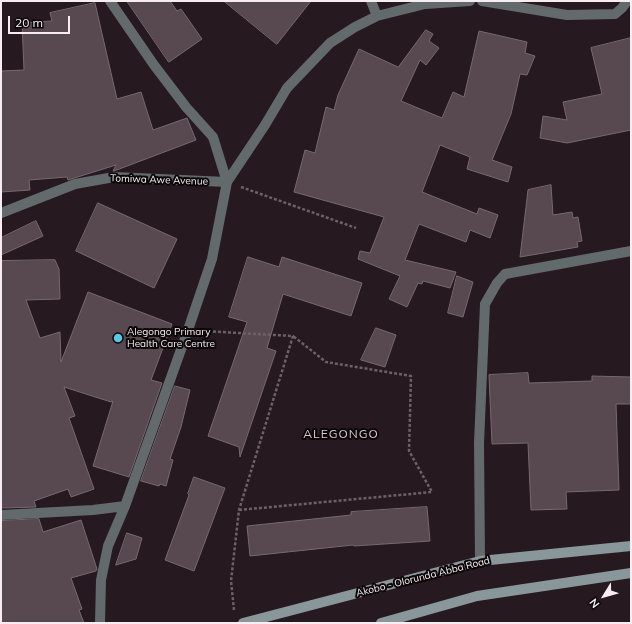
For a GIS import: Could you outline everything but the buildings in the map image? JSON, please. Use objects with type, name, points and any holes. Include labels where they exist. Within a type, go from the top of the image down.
[{"type":"main road","name":"Akobo - Olorunda Abba Road","points":[[243,623],[480,561],[631,546]]},
{"type":"main road","points":[[381,623],[477,596],[631,573]]},
{"type":"street","points":[[110,1],[154,65],[186,107],[214,137],[227,182]]},
{"type":"street","points":[[371,1],[378,16]]},
{"type":"street","points":[[100,623],[101,580],[108,546],[125,506],[212,259],[227,182],[265,125],[287,88],[330,43],[355,27],[378,16],[425,4],[470,1]]},
{"type":"street","points":[[482,1],[518,8],[574,15],[615,14],[628,1]]},
{"type":"street","name":"Tomiwa Awe Avenue","points":[[1,213],[76,184],[114,177],[227,182]]},
{"type":"street","points":[[480,561],[480,443],[485,304],[497,283],[505,274],[631,251]]},
{"type":"street","points":[[1,515],[93,510],[125,506]]},
{"type":"path","points":[[227,182],[356,228]]},
{"type":"path","points":[[188,330],[293,336],[326,362],[411,376],[409,451],[432,492],[239,510]]},
{"type":"path","points":[[234,612],[232,581],[239,510],[293,336]]},
{"type":"place","name":"Alegongo Primary Health Care Centre","points":[[118,338]]},
{"type":"district","name":"ALEGONGO","points":[[341,434]]}]
